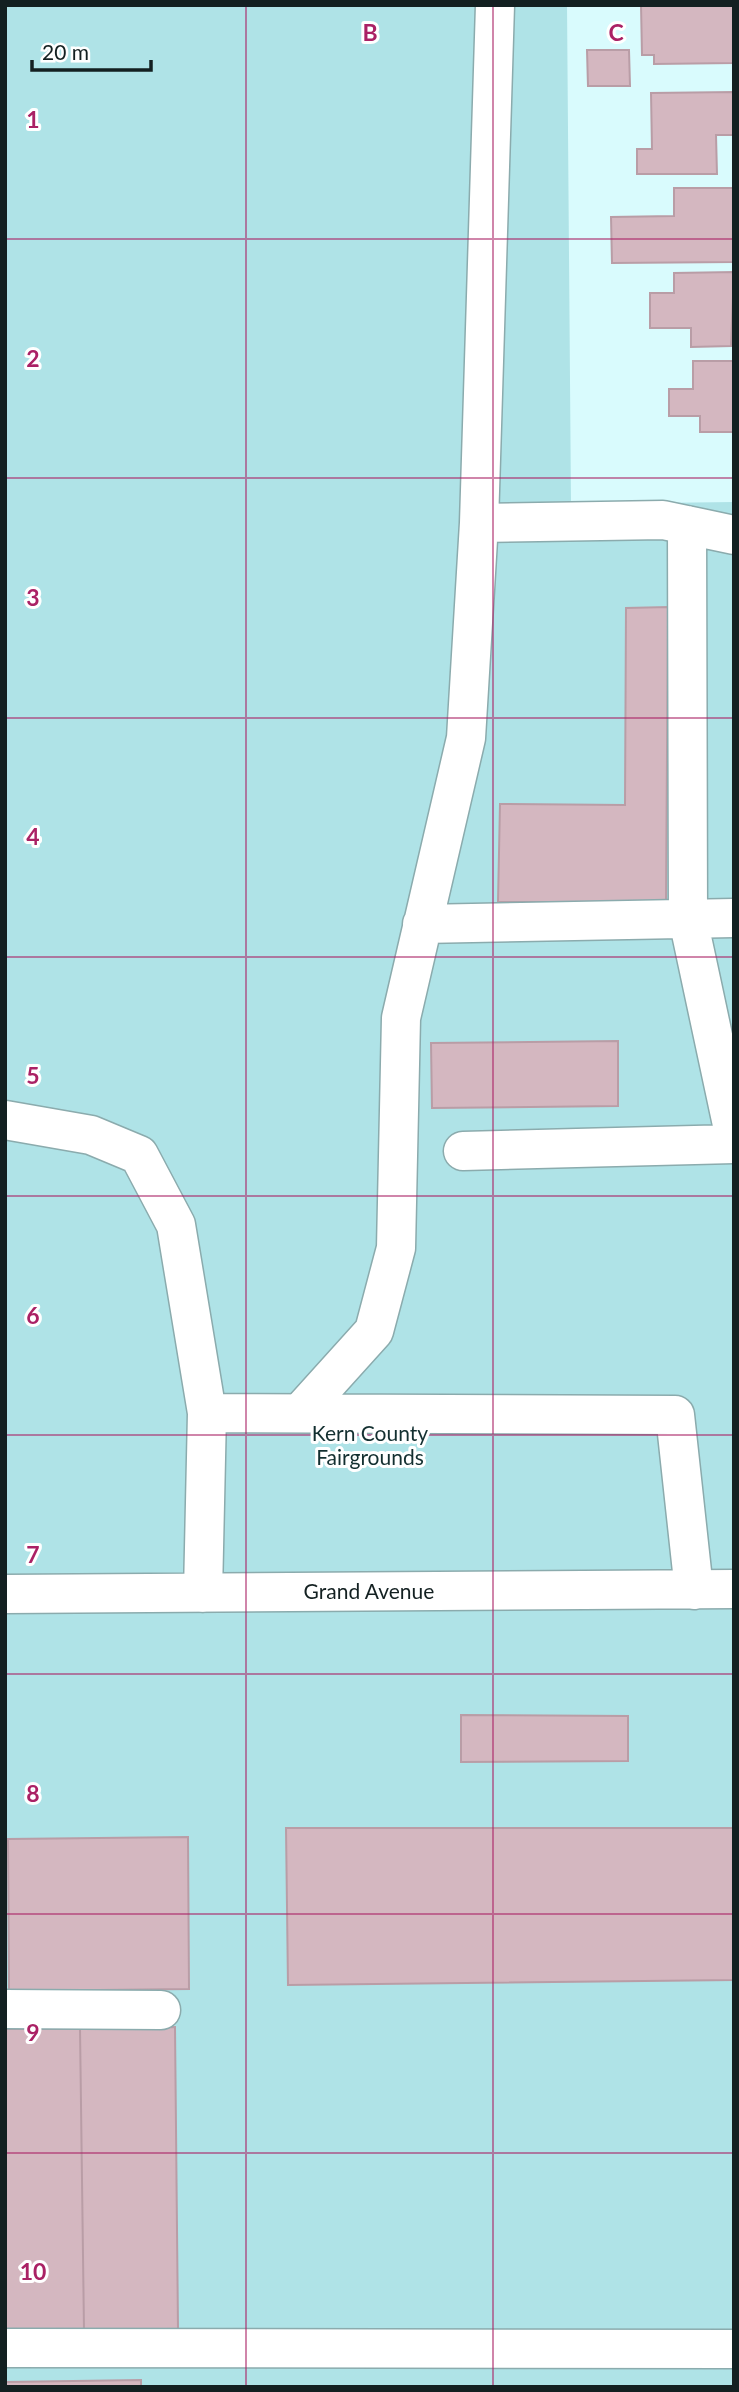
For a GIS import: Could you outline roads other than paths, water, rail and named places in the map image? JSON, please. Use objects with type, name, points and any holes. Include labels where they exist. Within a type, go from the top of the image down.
[{"type":"street","points":[[300,1413],[374,1331],[396,1248],[401,1018],[466,738],[479,523],[495,5]]},
{"type":"street","points":[[479,523],[663,520],[734,535]]},
{"type":"street","points":[[687,525],[688,919],[734,1134]]},
{"type":"street","points":[[422,924],[734,918]]},
{"type":"street","points":[[5,1120],[91,1135],[138,1155],[176,1226],[207,1413],[203,1593]]},
{"type":"street","points":[[463,1151],[734,1144]]},
{"type":"street","points":[[207,1413],[675,1415],[694,1590]]},
{"type":"street","name":"Grand Avenue","points":[[5,1594],[734,1589]]},
{"type":"street","points":[[5,2009],[161,2010]]},
{"type":"street","points":[[5,2348],[734,2348]]},
{"type":"park label","name":"Kern County Fairgrounds","points":[[370,1446]]}]
